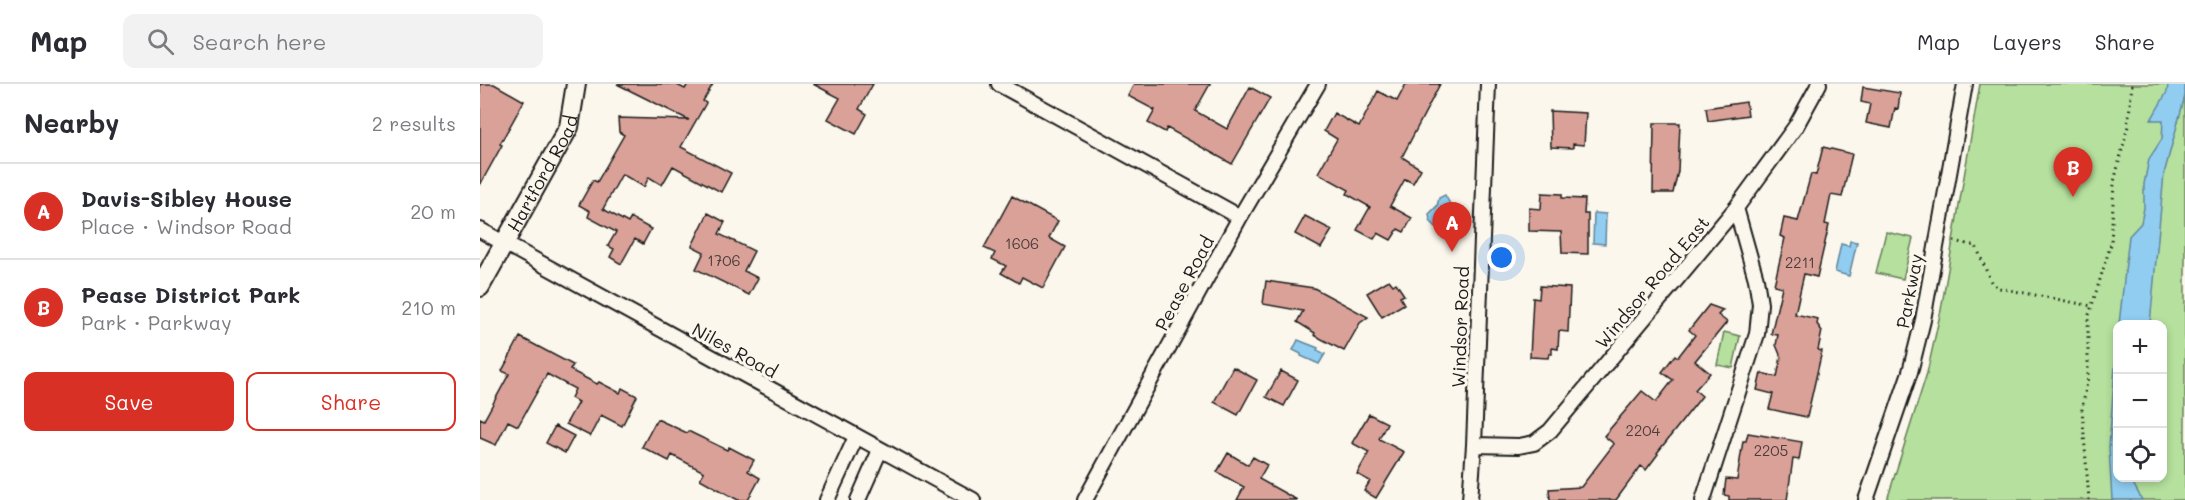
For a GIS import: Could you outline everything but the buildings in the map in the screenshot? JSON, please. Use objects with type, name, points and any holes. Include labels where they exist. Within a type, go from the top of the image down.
[{"type":"street","name":"Hartford Road","points":[[480,287],[569,127],[576,84]]},
{"type":"street","points":[[999,84],[1240,217]]},
{"type":"street","name":"Pease Road","points":[[1085,500],[1240,217],[1318,84]]},
{"type":"street","name":"Windsor Road","points":[[1470,500],[1488,84]]},
{"type":"street","name":"Windsor Road East","points":[[1474,445],[1519,446],[1534,443],[1550,431],[1736,208],[1796,126],[1819,84]]},
{"type":"street","name":"Parkway","points":[[1866,500],[1910,372],[1923,320],[1965,84]]},
{"type":"street","points":[[1703,500],[1757,334],[1760,304],[1756,279],[1736,208]]},
{"type":"street","name":"Niles Road","points":[[480,230],[973,500]]},
{"type":"street","points":[[827,500],[856,437]]},
{"type":"street","points":[[858,500],[880,450]]},
{"type":"path","points":[[2090,500],[2082,409],[2088,377],[2088,318],[2111,244],[2114,182],[2128,126],[2132,84]]},
{"type":"path","points":[[1938,238],[1976,246],[1991,282],[1999,288],[2092,306]]},
{"type":"green space","points":[[1980,84],[2185,84],[2185,500],[1887,500],[1927,373],[1941,310]]},
{"type":"green space","points":[[1886,232],[1913,238],[1903,279],[1876,273]]},
{"type":"green space","points":[[1724,332],[1740,336],[1733,368],[1717,365]]},
{"type":"water","points":[[2168,84],[2185,84],[2185,96],[2164,174],[2150,320],[2119,320],[2129,236],[2141,223],[2144,208],[2144,184],[2149,159],[2162,139],[2163,120],[2151,120],[2167,92]]},
{"type":"water","points":[[1445,195],[1450,204],[1449,221],[1444,226],[1436,227],[1430,221],[1429,214],[1437,206],[1439,198]]},
{"type":"water","points":[[1594,213],[1606,214],[1605,244],[1593,243]]},
{"type":"water","points":[[1850,241],[1857,242],[1849,276],[1835,272],[1841,244],[1849,246]]},
{"type":"water","points":[[1298,340],[1318,348],[1317,350],[1325,354],[1319,364],[1293,350]]},
{"type":"water","points":[[2113,394],[2113,482],[2133,482],[2142,500],[2112,500],[2109,447]]},
{"type":"place","name":"Pease District Park","points":[[2073,197]]},
{"type":"place","name":"Davis-Sibley House","points":[[1452,252]]}]
